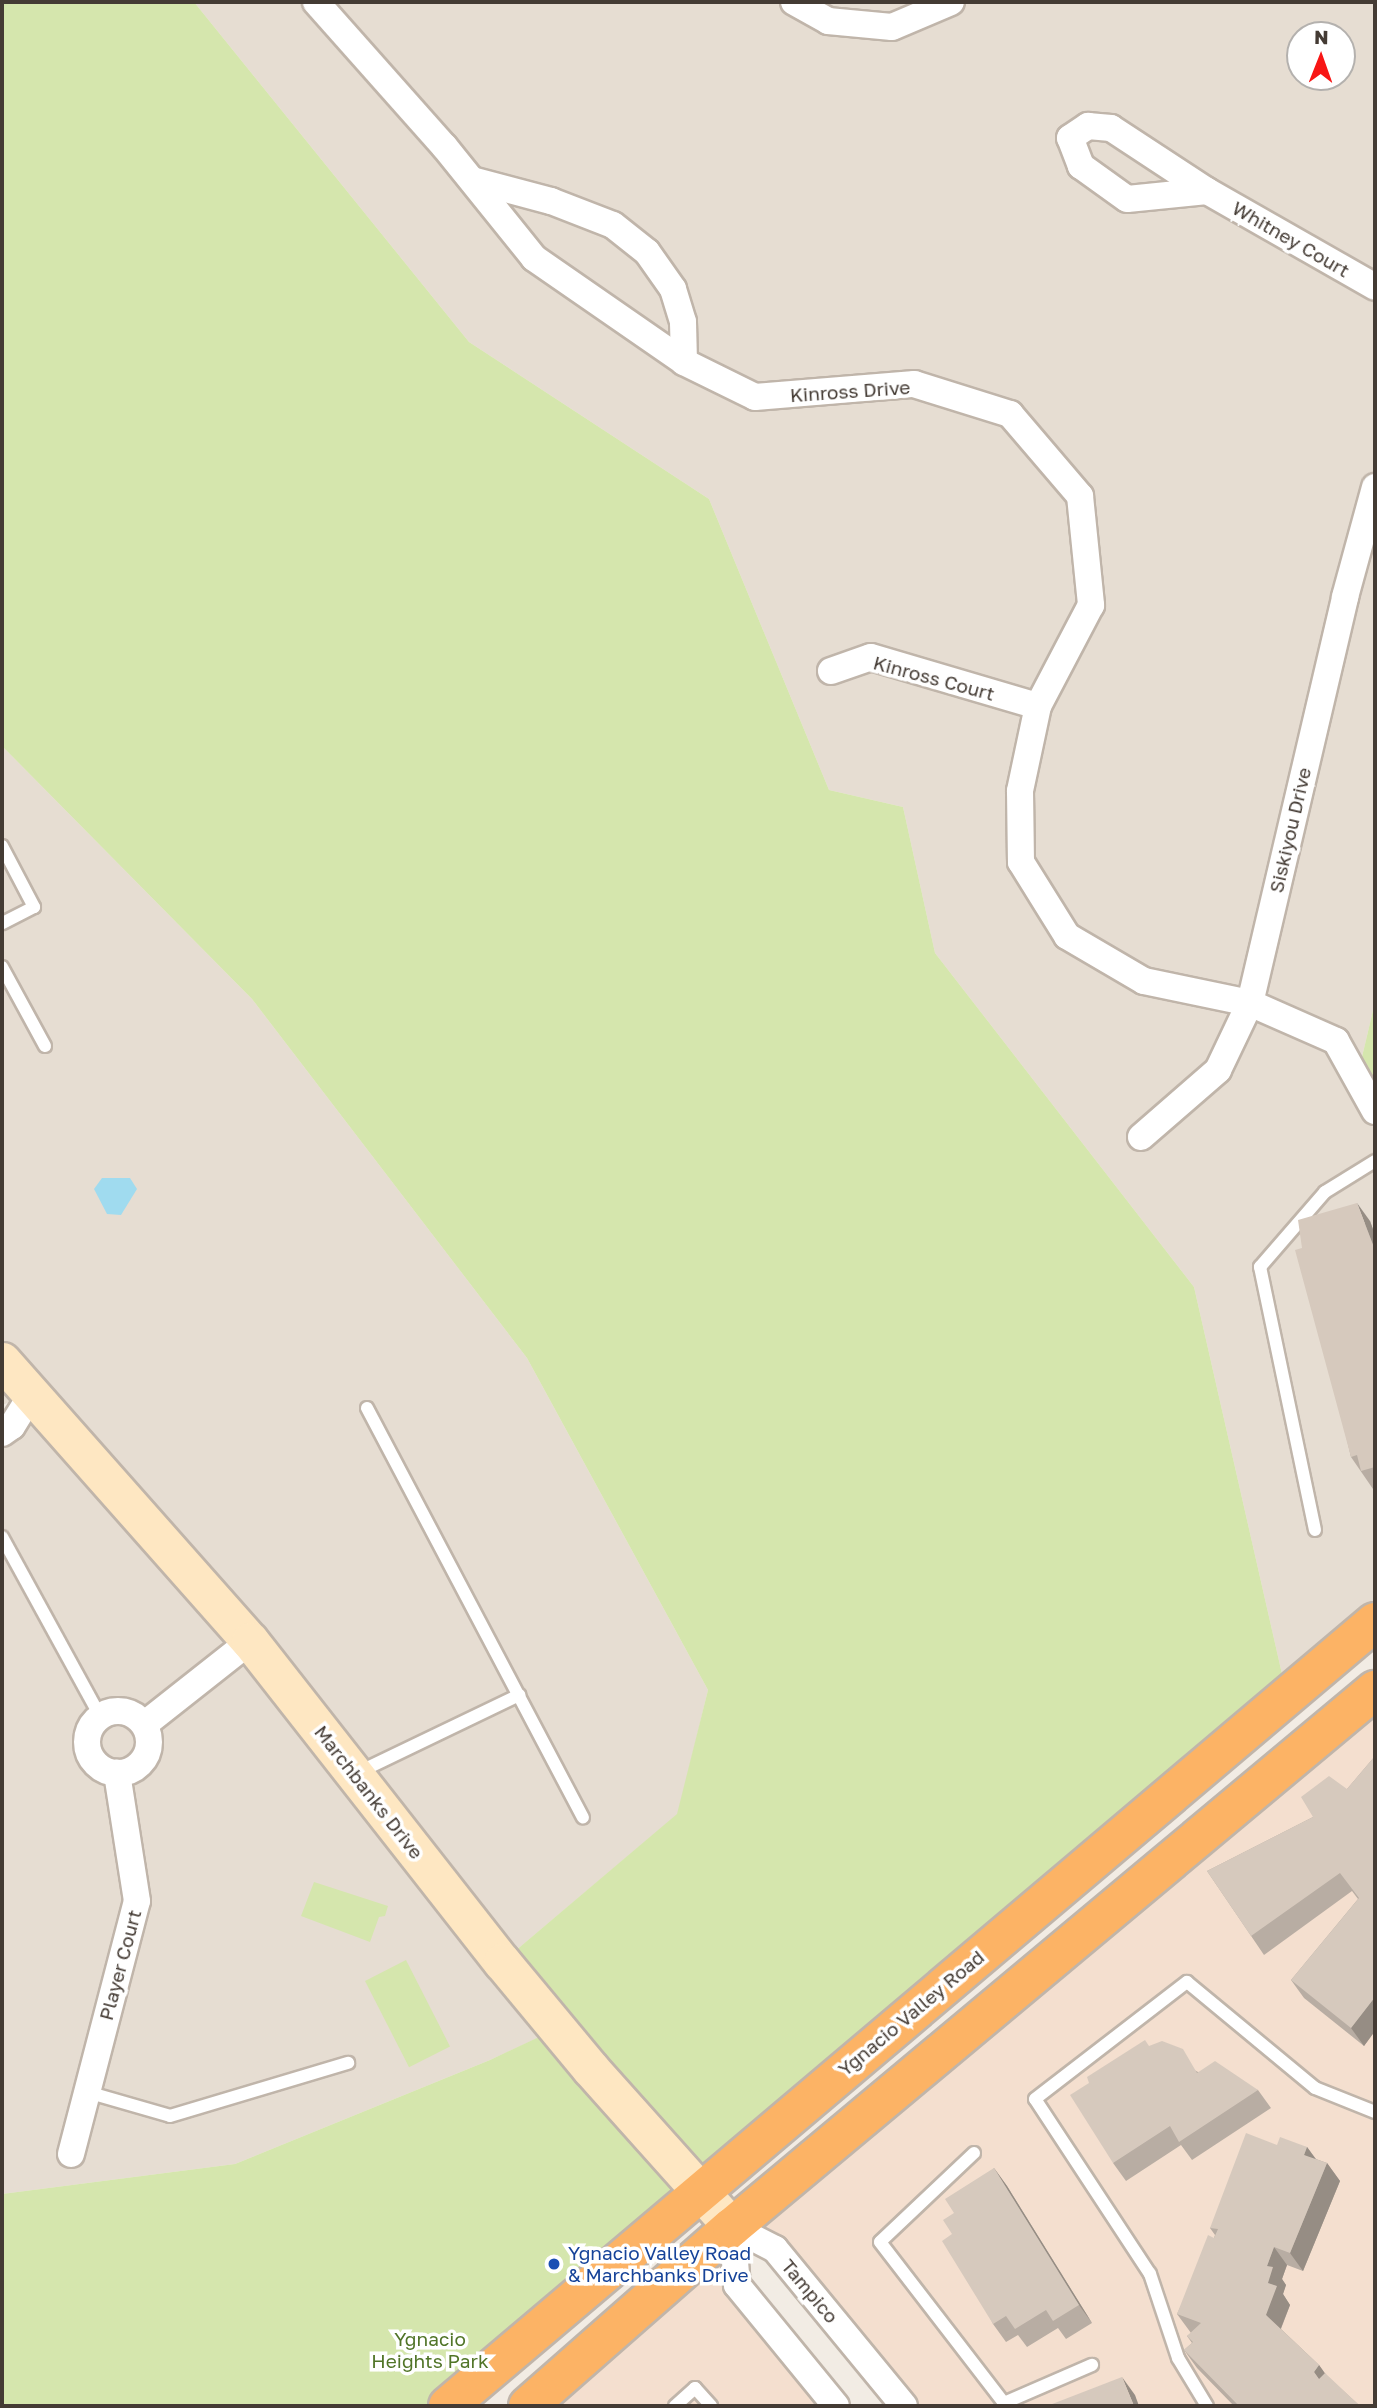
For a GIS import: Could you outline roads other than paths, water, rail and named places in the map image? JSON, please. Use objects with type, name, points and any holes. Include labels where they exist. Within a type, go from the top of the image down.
[{"type":"highway","name":"Ygnacio Valley Road","points":[[448,2406],[1375,1622]]},
{"type":"highway","points":[[528,2406],[732,2227],[1375,1690]]},
{"type":"street","name":"Kinross Drive","points":[[316,2],[472,180],[534,258],[684,362],[755,397],[914,384],[1010,414],[1080,496],[1091,605],[1038,706],[1020,791],[1021,862],[1067,936],[1144,981],[1250,1003],[1336,1041],[1375,1111]]},
{"type":"street","points":[[794,2],[828,21],[892,27],[951,2]]},
{"type":"street","points":[[472,180],[551,201],[612,225],[647,252],[673,289],[683,322],[684,362]]},
{"type":"street","name":"Whitney Court","points":[[1207,191],[1375,287]]},
{"type":"street","name":"Siskiyou Drive","points":[[1141,1137],[1218,1070],[1250,1003],[1345,597],[1375,487]]},
{"type":"street","name":"Kinross Court","points":[[831,671],[871,657],[1038,706]]},
{"type":"street","name":"Marchbanks Drive","points":[[2,1361],[16,1400],[250,1641],[502,1962],[732,2227]]},
{"type":"street","points":[[2,1433],[12,1426],[16,1400]]},
{"type":"street","points":[[145,1724],[250,1641]]},
{"type":"street","points":[[128,1711],[145,1724],[150,1742],[144,1761],[136,1768],[117,1773],[99,1766],[88,1751],[88,1732],[100,1716],[109,1712],[128,1711]]},
{"type":"street","name":"Player Court","points":[[71,2154],[137,1901],[117,1773]]},
{"type":"street","points":[[732,2227],[737,2285],[836,2406]]},
{"type":"street","name":"Tampico","points":[[732,2227],[775,2249],[904,2406]]},
{"type":"lane","points":[[2,846],[34,906],[2,923]]},
{"type":"lane","points":[[2,967],[45,1046]]},
{"type":"lane","points":[[1315,1530],[1260,1267],[1325,1192],[1375,1161]]},
{"type":"lane","points":[[367,1408],[583,1816]]},
{"type":"lane","points":[[2,1537],[100,1716]]},
{"type":"lane","points":[[356,1774],[519,1695]]},
{"type":"lane","points":[[1207,2406],[1178,2358],[1150,2274],[1035,2099],[1187,1982],[1315,2088],[1375,2112]]},
{"type":"lane","points":[[87,2092],[170,2116],[348,2063]]},
{"type":"lane","points":[[974,2153],[880,2242],[1002,2404],[1092,2365]]},
{"type":"lane","points":[[675,2406],[695,2388],[710,2406]]},
{"type":"water","points":[[102,1178],[130,1178],[137,1189],[121,1215],[107,1214],[94,1189]]},
{"type":"place","name":"Ygnacio Valley Road & Marchbanks Drive","points":[[554,2264]]},
{"type":"park label","name":"Ygnacio Heights Park","points":[[430,2350]]}]
